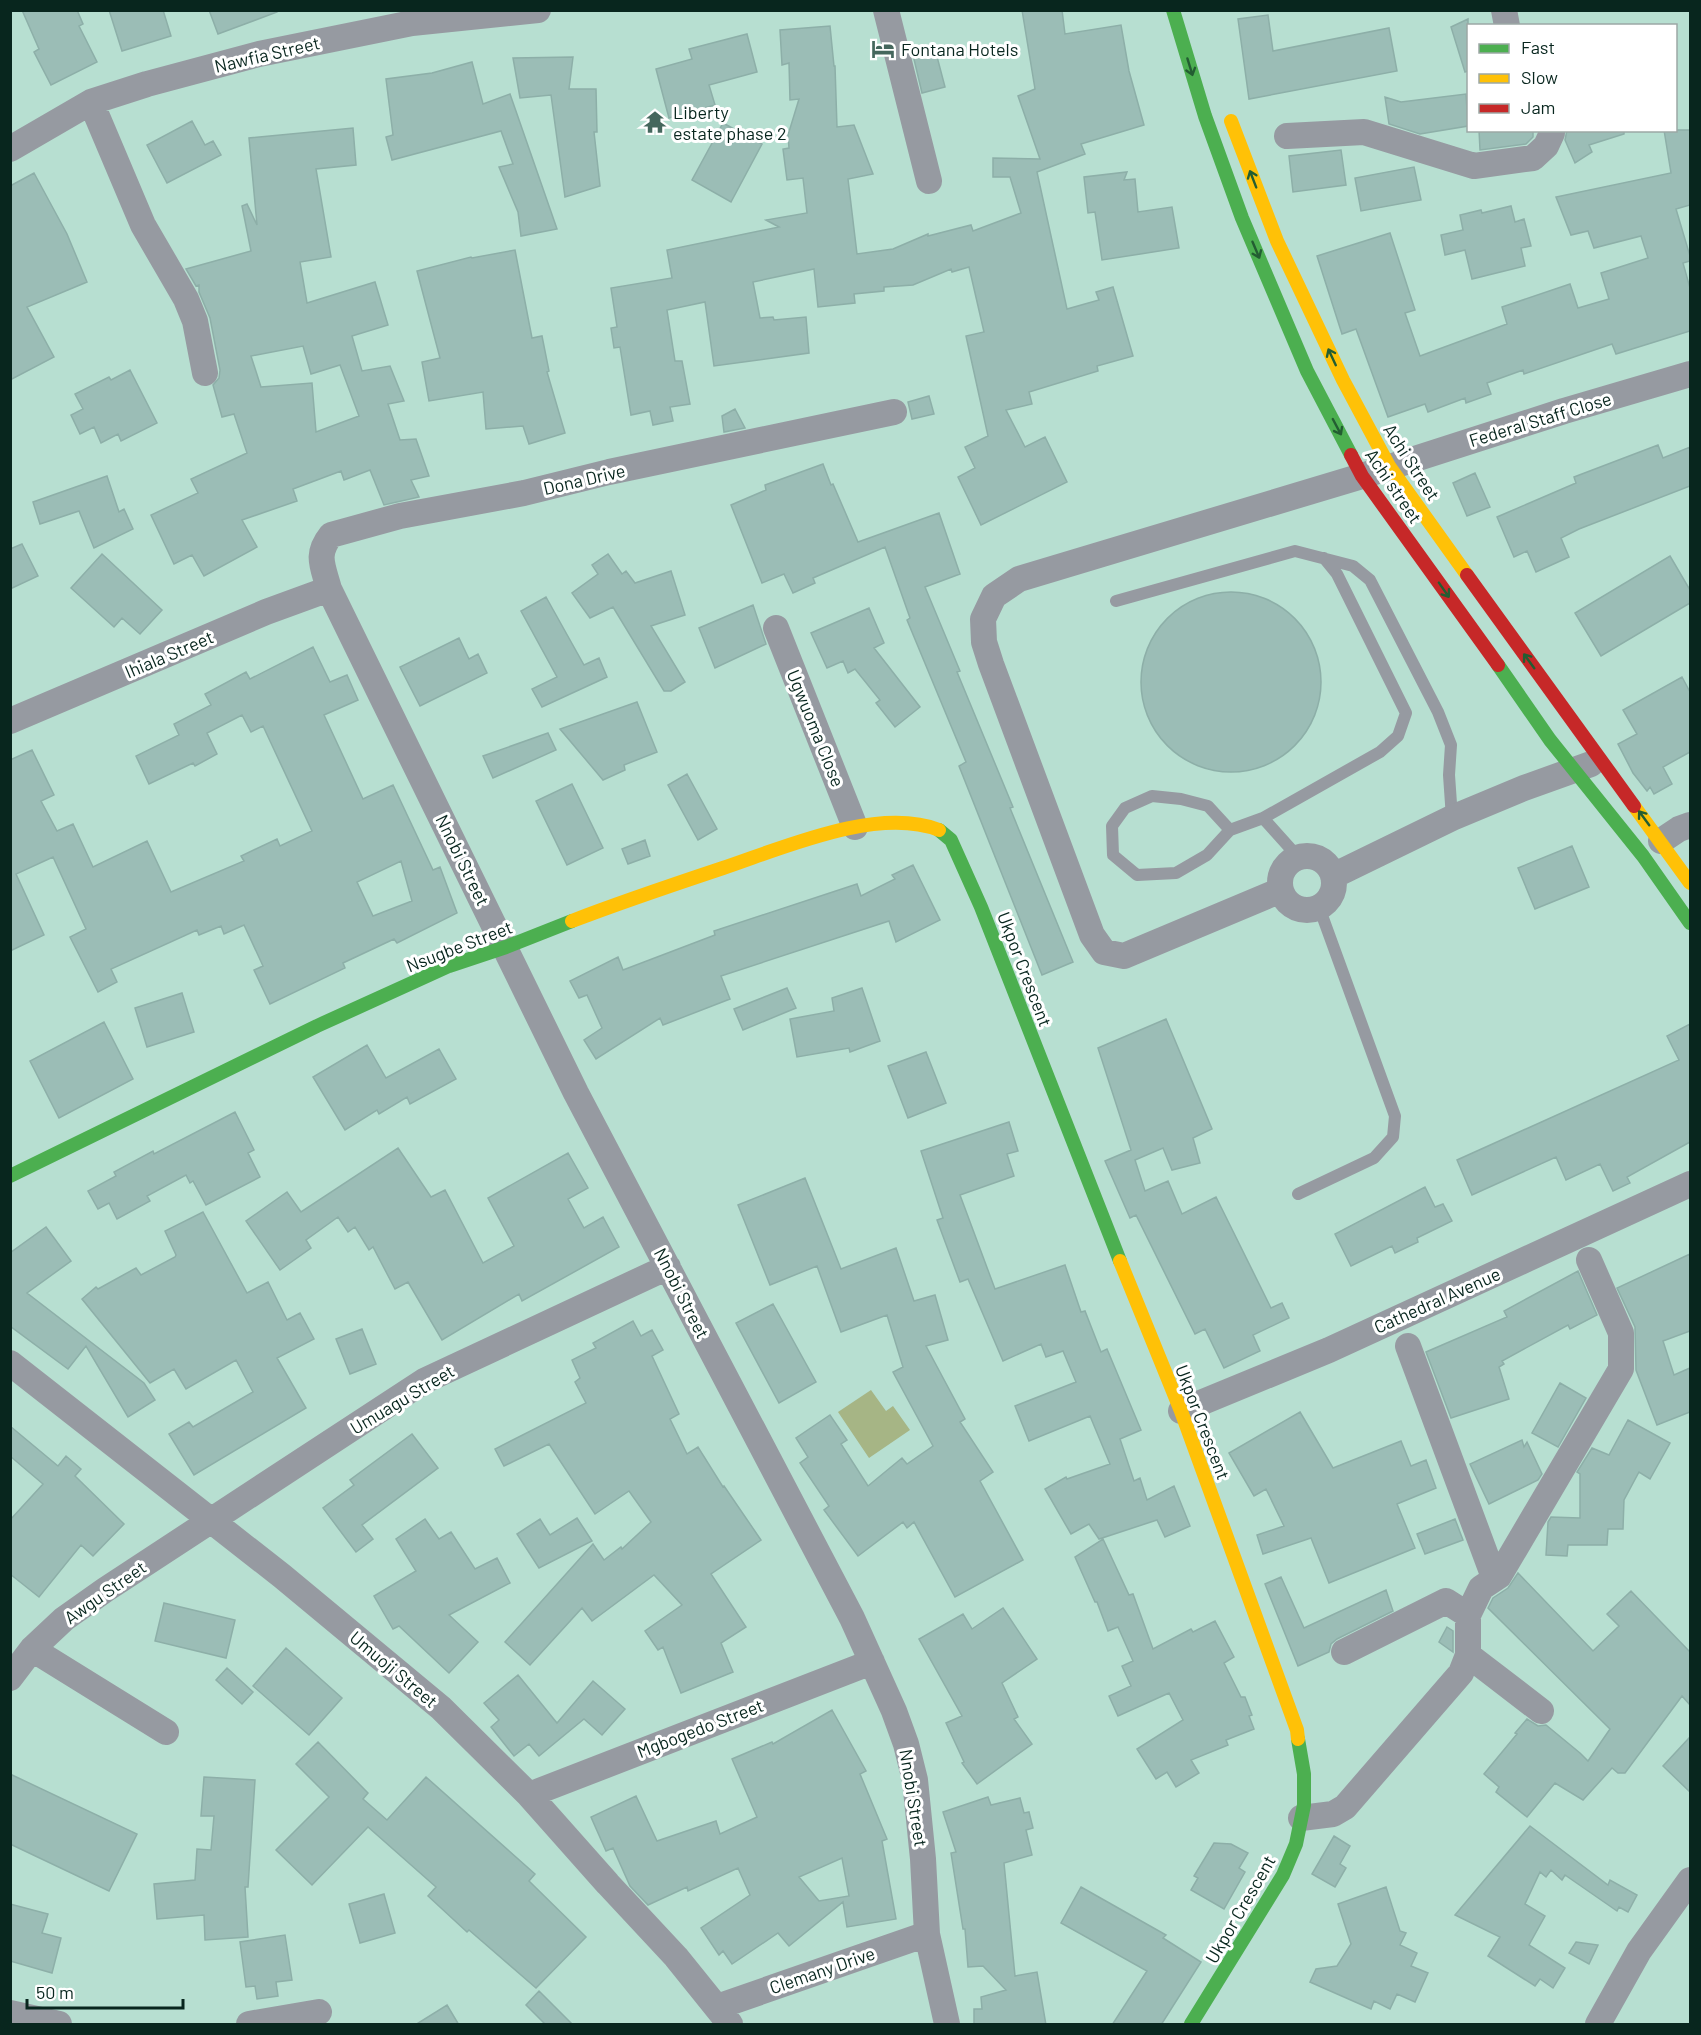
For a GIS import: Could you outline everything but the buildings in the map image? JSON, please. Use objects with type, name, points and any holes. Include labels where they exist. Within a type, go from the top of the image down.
[{"type":"street","name":"Nawfia Street","points":[[10,149],[91,102],[147,84],[259,54],[412,23],[538,10]]},
{"type":"street","points":[[886,10],[929,181]]},
{"type":"street","name":"Achi street","points":[[1173,10],[1205,116],[1242,218],[1307,371],[1362,476],[1550,740],[1643,856],[1690,923]]},
{"type":"street","points":[[91,102],[142,225],[186,299],[195,321],[205,373]]},
{"type":"street","name":"Achi Street","points":[[1225,104],[1277,241],[1342,380],[1389,466],[1690,883]]},
{"type":"street","points":[[1287,136],[1364,132],[1474,166],[1533,158],[1546,146],[1552,132]]},
{"type":"street","name":"Federal Staff Close","points":[[1281,890],[1124,956],[1104,952],[1092,935],[984,642],[983,620],[994,596],[1019,579],[1690,374]]},
{"type":"street","name":"Dona Drive","points":[[329,589],[320,555],[331,535],[400,516],[524,493],[609,472],[894,412]]},
{"type":"street","name":"Ihiala Street","points":[[10,721],[266,612],[329,589]]},
{"type":"street","name":"Nnobi Street","points":[[329,589],[576,1093],[852,1618],[872,1662],[906,1744],[915,1780],[923,1859],[927,1934],[948,2025]]},
{"type":"street","name":"Ugwuoma Close","points":[[776,628],[855,827]]},
{"type":"street","points":[[1333,876],[1452,818],[1602,759]]},
{"type":"street","name":"Nsugbe Street","points":[[10,1176],[317,1026],[449,966],[506,947],[621,902],[821,835],[855,827],[892,822],[933,827],[943,831]]},
{"type":"street","points":[[1661,841],[1679,829],[1690,825]]},
{"type":"street","name":"Ukpor Crescent","points":[[943,831],[951,840],[981,907],[1149,1336],[1182,1411],[1297,1730],[1304,1773],[1304,1805],[1296,1844],[1283,1875],[1191,2025]]},
{"type":"street","points":[[1310,856],[1320,859],[1329,866],[1333,876],[1334,888],[1329,899],[1319,907],[1308,910],[1296,908],[1286,901],[1281,890],[1280,877],[1287,864],[1298,857],[1310,856]]},
{"type":"street","name":"Cathedral Avenue","points":[[1182,1411],[1329,1350],[1690,1184]]},
{"type":"street","points":[[1301,1818],[1333,1814],[1346,1807],[1461,1673],[1468,1655],[1468,1615],[1482,1588],[1499,1576],[1621,1369],[1621,1332],[1589,1260]]},
{"type":"street","name":"Umuagu Street","points":[[211,1520],[424,1381],[668,1267]]},
{"type":"street","points":[[1408,1346],[1492,1572],[1499,1576]]},
{"type":"street","name":"Umuoji Street","points":[[10,1363],[211,1520],[441,1708],[530,1795],[676,1957],[724,2016]]},
{"type":"street","name":"Awgu Street","points":[[10,1677],[32,1649],[64,1619],[211,1520]]},
{"type":"street","points":[[1344,1652],[1446,1601],[1468,1615]]},
{"type":"street","points":[[32,1649],[166,1732]]},
{"type":"street","points":[[1468,1655],[1541,1711]]},
{"type":"street","name":"Mgbogedo Street","points":[[530,1795],[872,1662]]},
{"type":"street","points":[[1598,2025],[1640,1951],[1690,1880]]},
{"type":"street","name":"Clemany Drive","points":[[724,2016],[927,1934]]},
{"type":"street","points":[[249,2025],[319,2012]]},
{"type":"street","points":[[10,2013],[59,2025]]},
{"type":"lane","points":[[1116,601],[1295,551],[1353,566],[1370,580],[1438,712],[1451,745],[1449,775],[1452,818]]},
{"type":"lane","points":[[1230,830],[1208,806],[1181,799],[1152,796],[1125,808],[1112,826],[1113,855],[1137,875],[1176,873],[1207,855],[1230,830],[1263,818],[1380,752],[1398,736],[1406,713],[1337,574],[1324,558]]},
{"type":"lane","points":[[1263,818],[1298,857]]},
{"type":"lane","points":[[1298,1194],[1374,1158],[1393,1137],[1395,1116],[1319,907]]},
{"type":"shaded area","points":[[871,1390],[886,1411],[893,1406],[910,1430],[869,1458],[838,1412]]},
{"type":"traffic: fast","points":[[1173,10],[1205,116],[1242,218],[1307,371],[1351,455]]},
{"type":"traffic: fast","points":[[1498,665],[1550,740],[1643,856],[1690,923]]},
{"type":"traffic: fast","points":[[939,830],[951,840],[981,907],[1120,1261]]},
{"type":"traffic: fast","points":[[10,1176],[317,1026],[449,966],[572,921]]},
{"type":"traffic: fast","points":[[1191,2024],[1283,1875],[1296,1844],[1304,1805],[1304,1774],[1298,1739]]},
{"type":"traffic: slow","points":[[1231,121],[1277,241],[1343,380],[1389,466],[1467,575]]},
{"type":"traffic: slow","points":[[1634,806],[1690,883]]},
{"type":"traffic: slow","points":[[572,921],[830,832],[888,823],[914,824],[939,830]]},
{"type":"traffic: slow","points":[[1120,1261],[1181,1411],[1297,1730],[1298,1739]]},
{"type":"traffic: jam","points":[[1351,455],[1362,476],[1498,665]]},
{"type":"traffic: jam","points":[[1467,575],[1634,806]]},
{"type":"place","name":"Fontana Hotels","points":[[883,49]]},
{"type":"place","name":"Liberty estate phase 2","points":[[655,122]]}]
